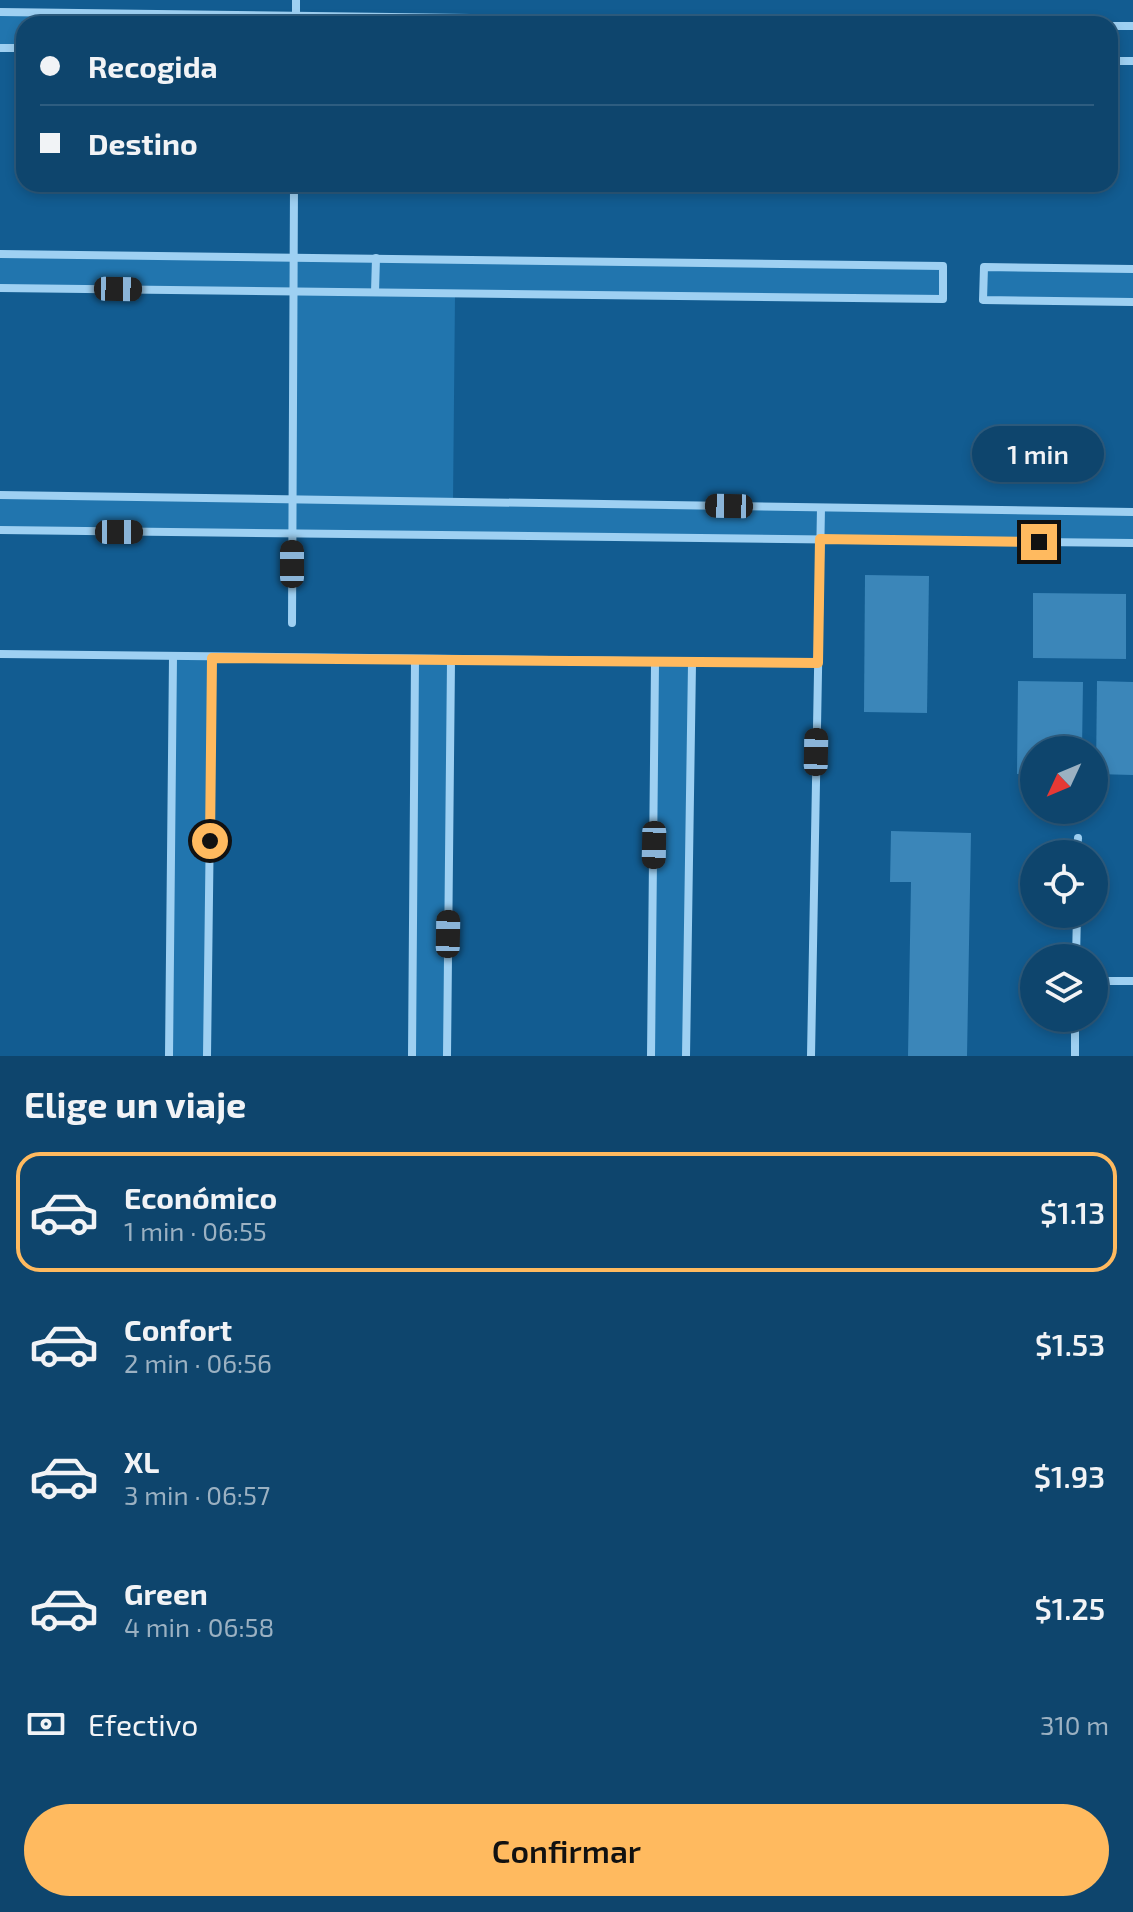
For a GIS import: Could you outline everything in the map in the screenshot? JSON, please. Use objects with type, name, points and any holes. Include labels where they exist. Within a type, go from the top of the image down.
[{"type":"street","points":[[0,12],[148,16]]},
{"type":"street","points":[[292,623],[294,192]]},
{"type":"street","points":[[0,254],[943,266],[943,299],[0,288]]},
{"type":"street","points":[[375,292],[376,258]]},
{"type":"street","points":[[1133,269],[984,267],[983,300],[1133,302]]},
{"type":"street","points":[[0,495],[1133,512]]},
{"type":"street","points":[[811,1056],[821,508]]},
{"type":"street","points":[[0,530],[1133,543]]},
{"type":"street","points":[[0,654],[655,664],[818,663]]},
{"type":"street","points":[[169,1056],[173,657]]},
{"type":"street","points":[[207,1056],[212,658]]},
{"type":"street","points":[[412,1056],[415,660]]},
{"type":"street","points":[[447,1056],[451,661]]},
{"type":"street","points":[[651,1056],[655,664]]},
{"type":"street","points":[[686,1056],[692,664]]},
{"type":"street","points":[[1108,981],[1133,981]]},
{"type":"street","points":[[1075,1032],[1075,1056]]},
{"type":"shaded area","points":[[0,12],[311,16],[16,16],[16,48],[0,48]]},
{"type":"shaded area","points":[[0,254],[943,266],[943,299],[455,294],[453,502],[1133,512],[1133,543],[0,530],[0,495],[292,499],[294,292],[0,288]]},
{"type":"shaded area","points":[[984,267],[1133,269],[1133,302],[983,300]]},
{"type":"shaded area","points":[[173,657],[212,658],[207,1056],[169,1056]]},
{"type":"shaded area","points":[[415,660],[451,661],[447,1056],[412,1056]]},
{"type":"shaded area","points":[[655,664],[692,664],[686,1056],[651,1056]]},
{"type":"building","points":[[865,575],[929,576],[927,713],[864,712]]},
{"type":"building","points":[[1033,593],[1126,594],[1126,659],[1033,658]]},
{"type":"building","points":[[1018,681],[1083,682],[1082,736],[1020,736],[1020,774],[1017,774]]},
{"type":"building","points":[[1097,681],[1133,682],[1133,775],[1108,774],[1108,736],[1096,736]]},
{"type":"building","points":[[891,831],[971,833],[967,1056],[908,1056],[911,882],[890,882]]},
{"type":"route","points":[[210,841],[212,658],[737,665],[818,663],[820,539],[1039,542]]}]
